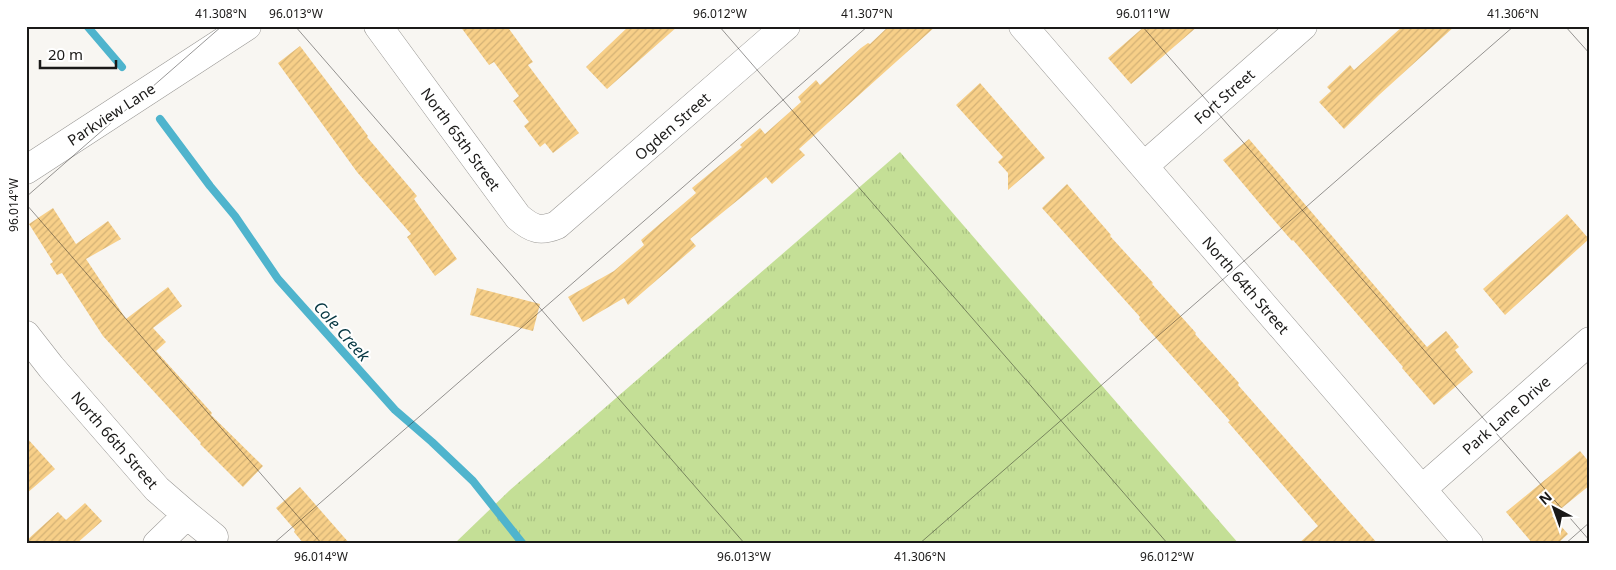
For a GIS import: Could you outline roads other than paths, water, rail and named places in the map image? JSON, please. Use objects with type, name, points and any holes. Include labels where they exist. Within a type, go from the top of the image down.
[{"type":"street","name":"Parkview Lane","points":[[26,170],[247,26]]},
{"type":"street","name":"North 65th Street","points":[[378,26],[518,217],[528,226],[536,229],[548,229],[557,225]]},
{"type":"street","name":"Ogden Street","points":[[557,225],[786,26]]},
{"type":"street","name":"North 64th Street","points":[[1024,26],[1469,544]]},
{"type":"street","name":"Fort Street","points":[[1144,166],[1304,26]]},
{"type":"street","name":"North 66th Street","points":[[26,335],[51,367],[157,489],[214,537]]},
{"type":"street","name":"Park Lane Drive","points":[[1422,489],[1590,341]]},
{"type":"street","points":[[157,544],[186,515]]},
{"type":"waterway","name":"Cole Creek","points":[[87,26],[122,67]]},
{"type":"waterway","name":"Cole Creek","points":[[160,119],[235,216],[278,279],[395,410],[473,481],[523,544]]}]
